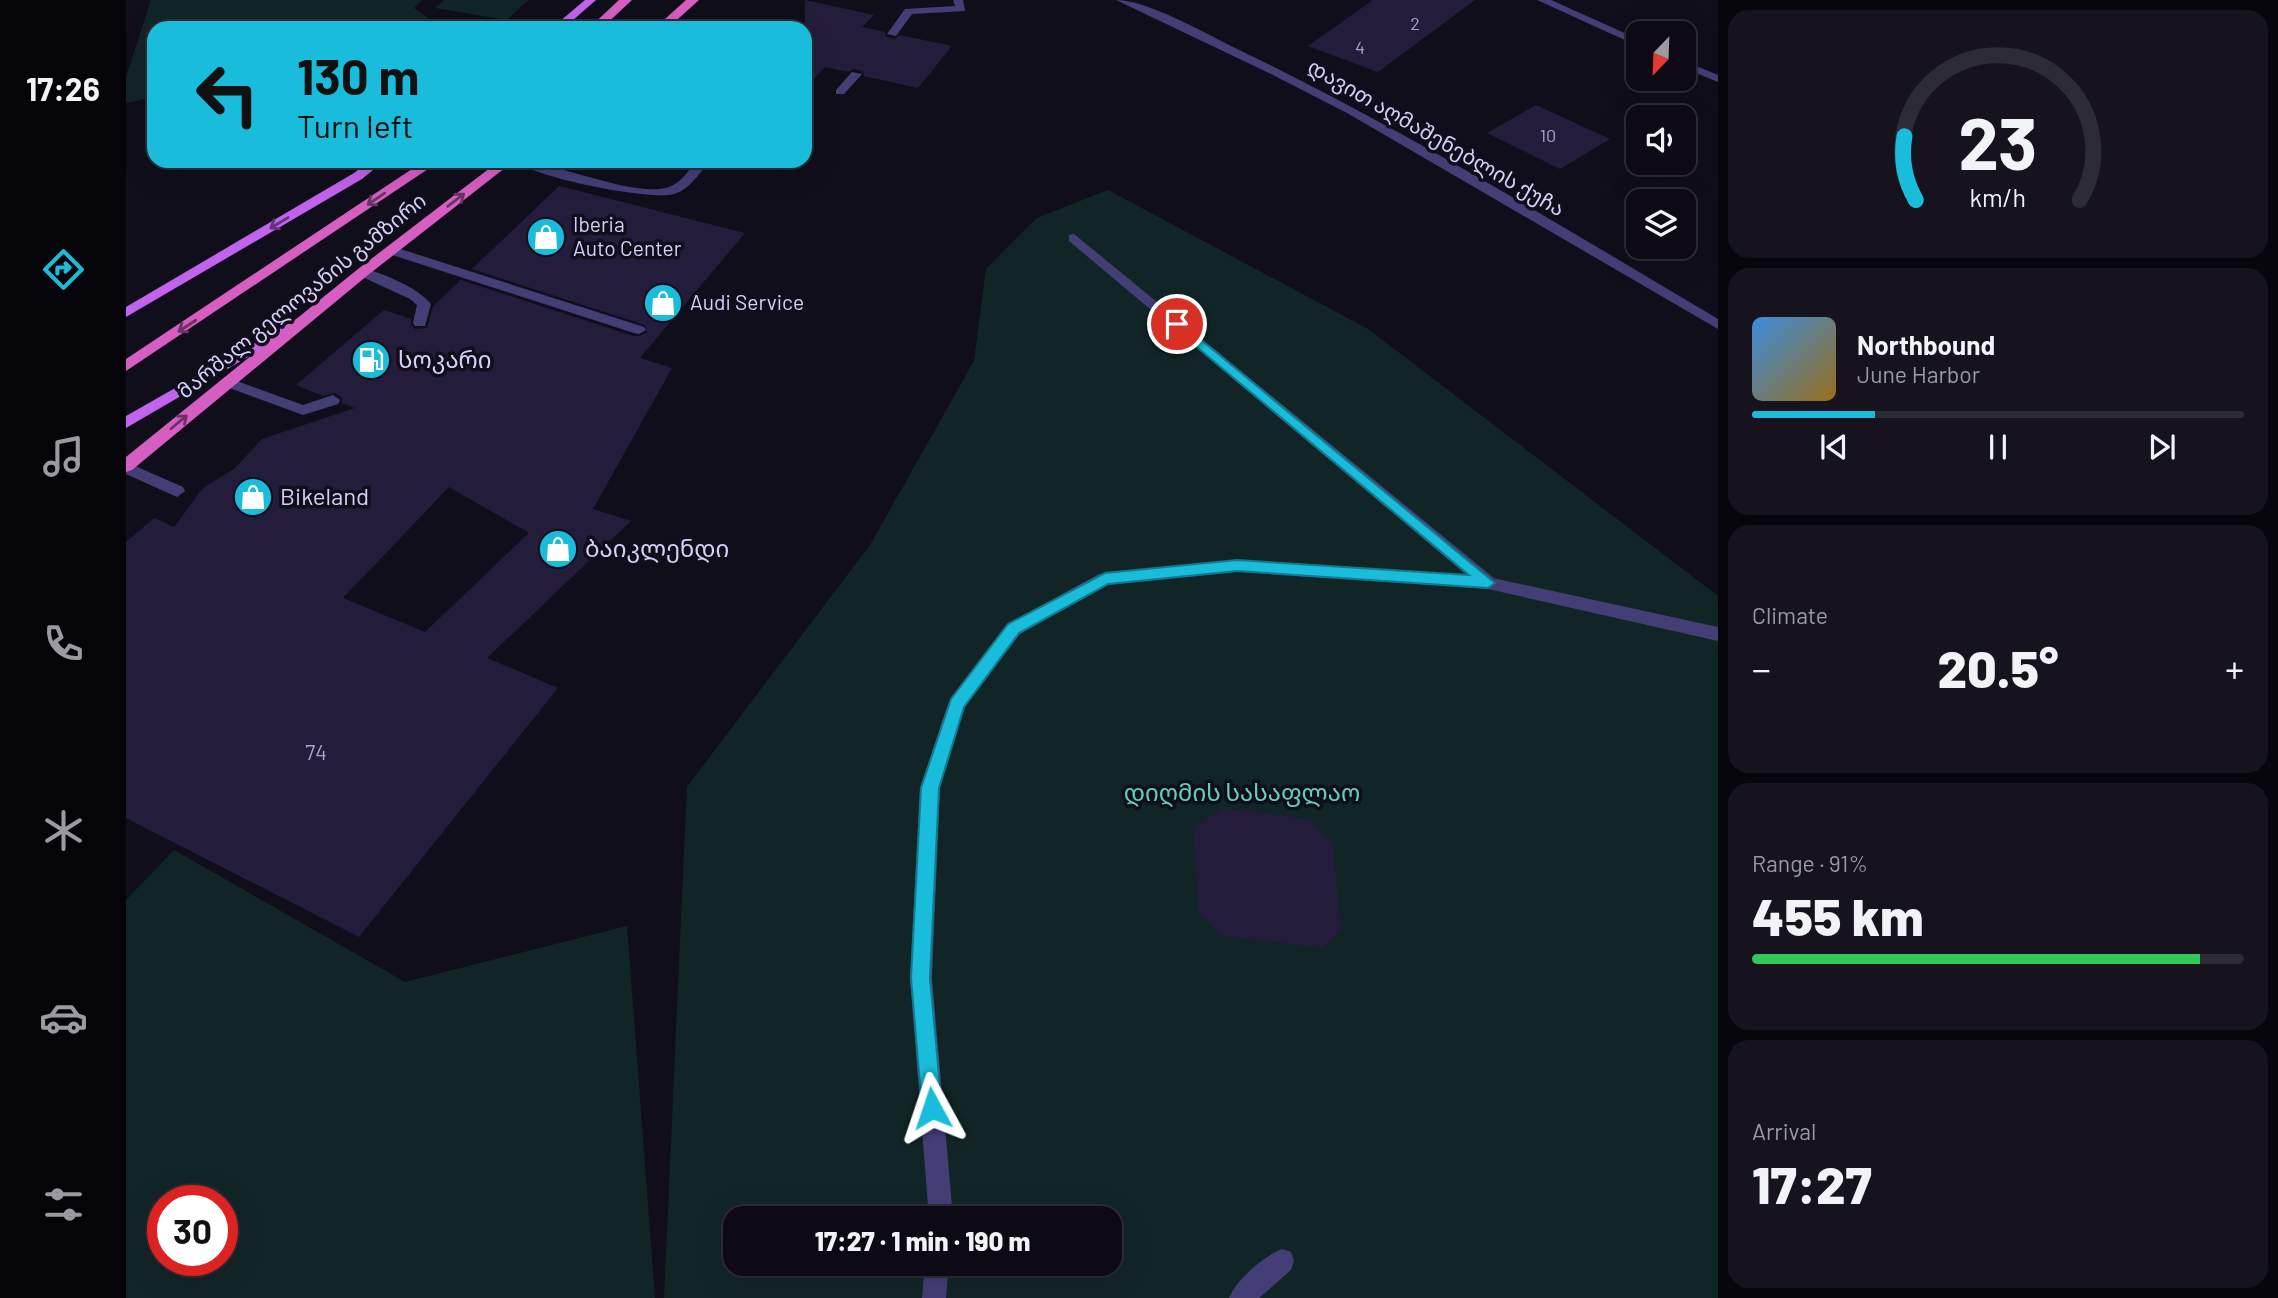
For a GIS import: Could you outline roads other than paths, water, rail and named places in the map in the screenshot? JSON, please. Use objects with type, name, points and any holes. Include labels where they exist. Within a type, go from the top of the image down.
[{"type":"highway","points":[[603,21],[626,0]]},
{"type":"highway","points":[[669,21],[693,0]]},
{"type":"highway","name":"მარშალ გელოვანის გამზირი","points":[[126,366],[423,168]]},
{"type":"highway","name":"მარშალ გელოვანის გამზირი","points":[[126,467],[226,382],[498,168]]},
{"type":"main road","points":[[566,21],[591,0]]},
{"type":"main road","points":[[126,313],[293,215],[367,168]]},
{"type":"main road","points":[[126,423],[306,318]]},
{"type":"street","points":[[892,34],[909,11],[961,9],[958,0]]},
{"type":"street","points":[[1542,0],[1626,38]]},
{"type":"street","name":"დავით აღმაშენებლის ქუჩა","points":[[1121,1],[1295,80],[1437,157],[1718,325]]},
{"type":"street","points":[[1696,69],[1718,79]]},
{"type":"street","points":[[839,92],[856,74]]},
{"type":"street","points":[[544,168],[661,194],[680,186],[697,168]]},
{"type":"street","points":[[1074,238],[1488,583]]},
{"type":"street","points":[[391,250],[639,330]]},
{"type":"street","points":[[363,272],[415,296],[424,304],[420,323]]},
{"type":"street","points":[[226,382],[303,410],[333,400]]},
{"type":"street","points":[[126,467],[177,491]]},
{"type":"street","points":[[940,1206],[921,978],[930,788],[957,704],[1014,629],[1105,579],[1224,567],[1488,583],[1718,634]]},
{"type":"street","points":[[1241,1298],[1282,1261]]},
{"type":"street","points":[[934,1298],[936,1276]]},
{"type":"place","name":"Iberia Auto Center","points":[[546,237]]},
{"type":"place","name":"Audi Service","points":[[663,303]]},
{"type":"place","name":"სოკარი","points":[[371,360]]},
{"type":"place","name":"Bikeland","points":[[253,497]]},
{"type":"place","name":"ბაიკლენდი","points":[[558,549]]},
{"type":"park label","name":"დიღმის სასაფლაო","points":[[1242,793]]}]
